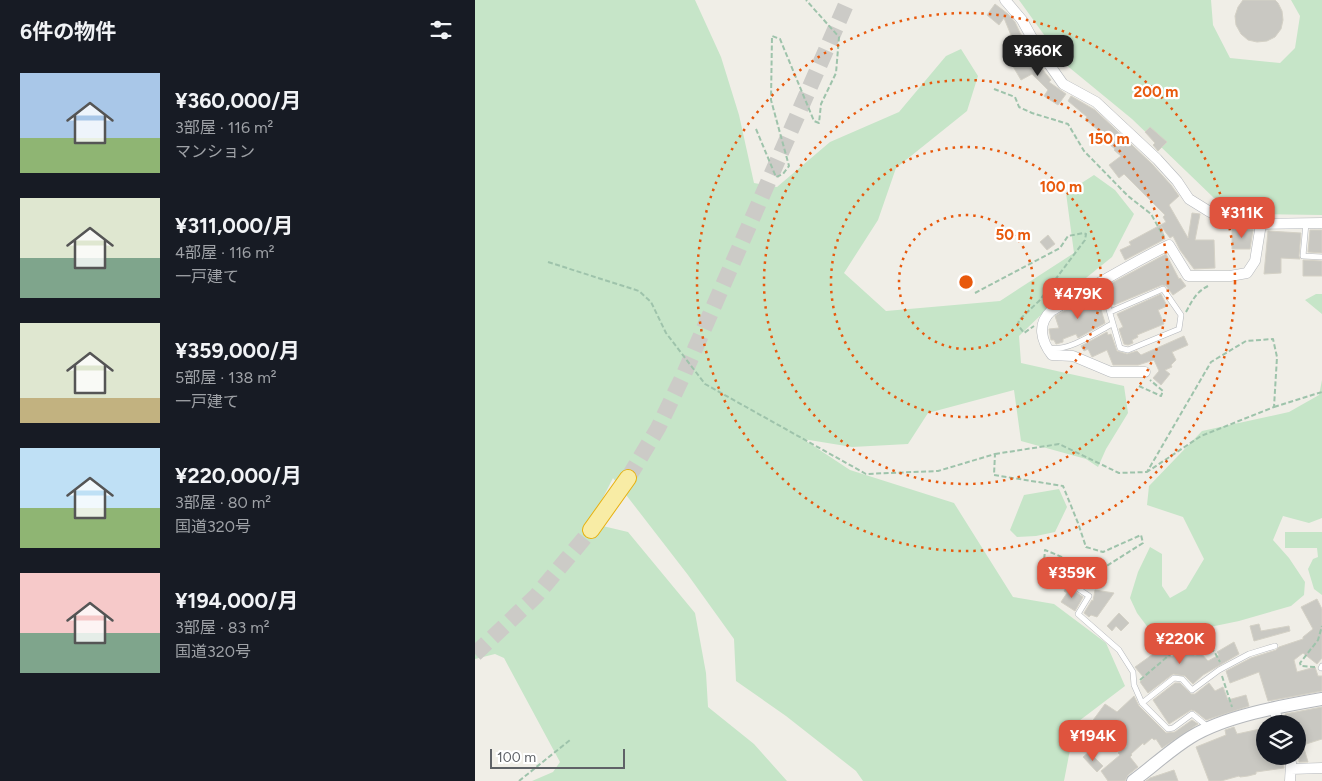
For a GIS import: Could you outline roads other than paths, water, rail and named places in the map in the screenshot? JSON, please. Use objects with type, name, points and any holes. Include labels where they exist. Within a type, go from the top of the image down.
[{"type":"highway","points":[[591,530],[628,478]]},
{"type":"street","points":[[1005,0],[1022,20],[1037,47],[1063,84],[1096,102],[1157,159],[1177,181],[1189,199],[1210,212],[1229,219],[1261,224],[1322,223]]},
{"type":"street","points":[[1143,372],[1111,372],[1073,356],[1051,354],[1046,347],[1042,326],[1043,318],[1051,311],[1101,281],[1169,245],[1188,276],[1230,276],[1247,273],[1255,261],[1261,224]]},
{"type":"street","points":[[1133,781],[1190,738],[1209,728],[1236,719],[1322,699]]},
{"type":"street","points":[[1275,709],[1277,715]]},
{"type":"street","points":[[1291,774],[1322,768]]},
{"type":"lane","points":[[1306,222],[1303,256],[1322,257]]},
{"type":"lane","points":[[1101,281],[1112,324],[1120,348],[1128,350],[1179,329],[1181,315],[1163,289],[1109,312]]},
{"type":"lane","points":[[1046,347],[1055,349],[1067,347],[1112,324]]},
{"type":"lane","points":[[1047,568],[1089,596],[1078,614],[1119,650],[1133,672],[1134,685],[1142,703],[1168,729],[1173,728],[1192,714],[1209,728]]},
{"type":"lane","points":[[1142,703],[1174,678],[1182,679],[1192,690],[1222,669],[1249,654],[1275,646]]},
{"type":"tunnel","points":[[628,478],[658,428],[684,374],[848,0]]},
{"type":"tunnel","points":[[475,654],[536,596],[591,530]]}]
